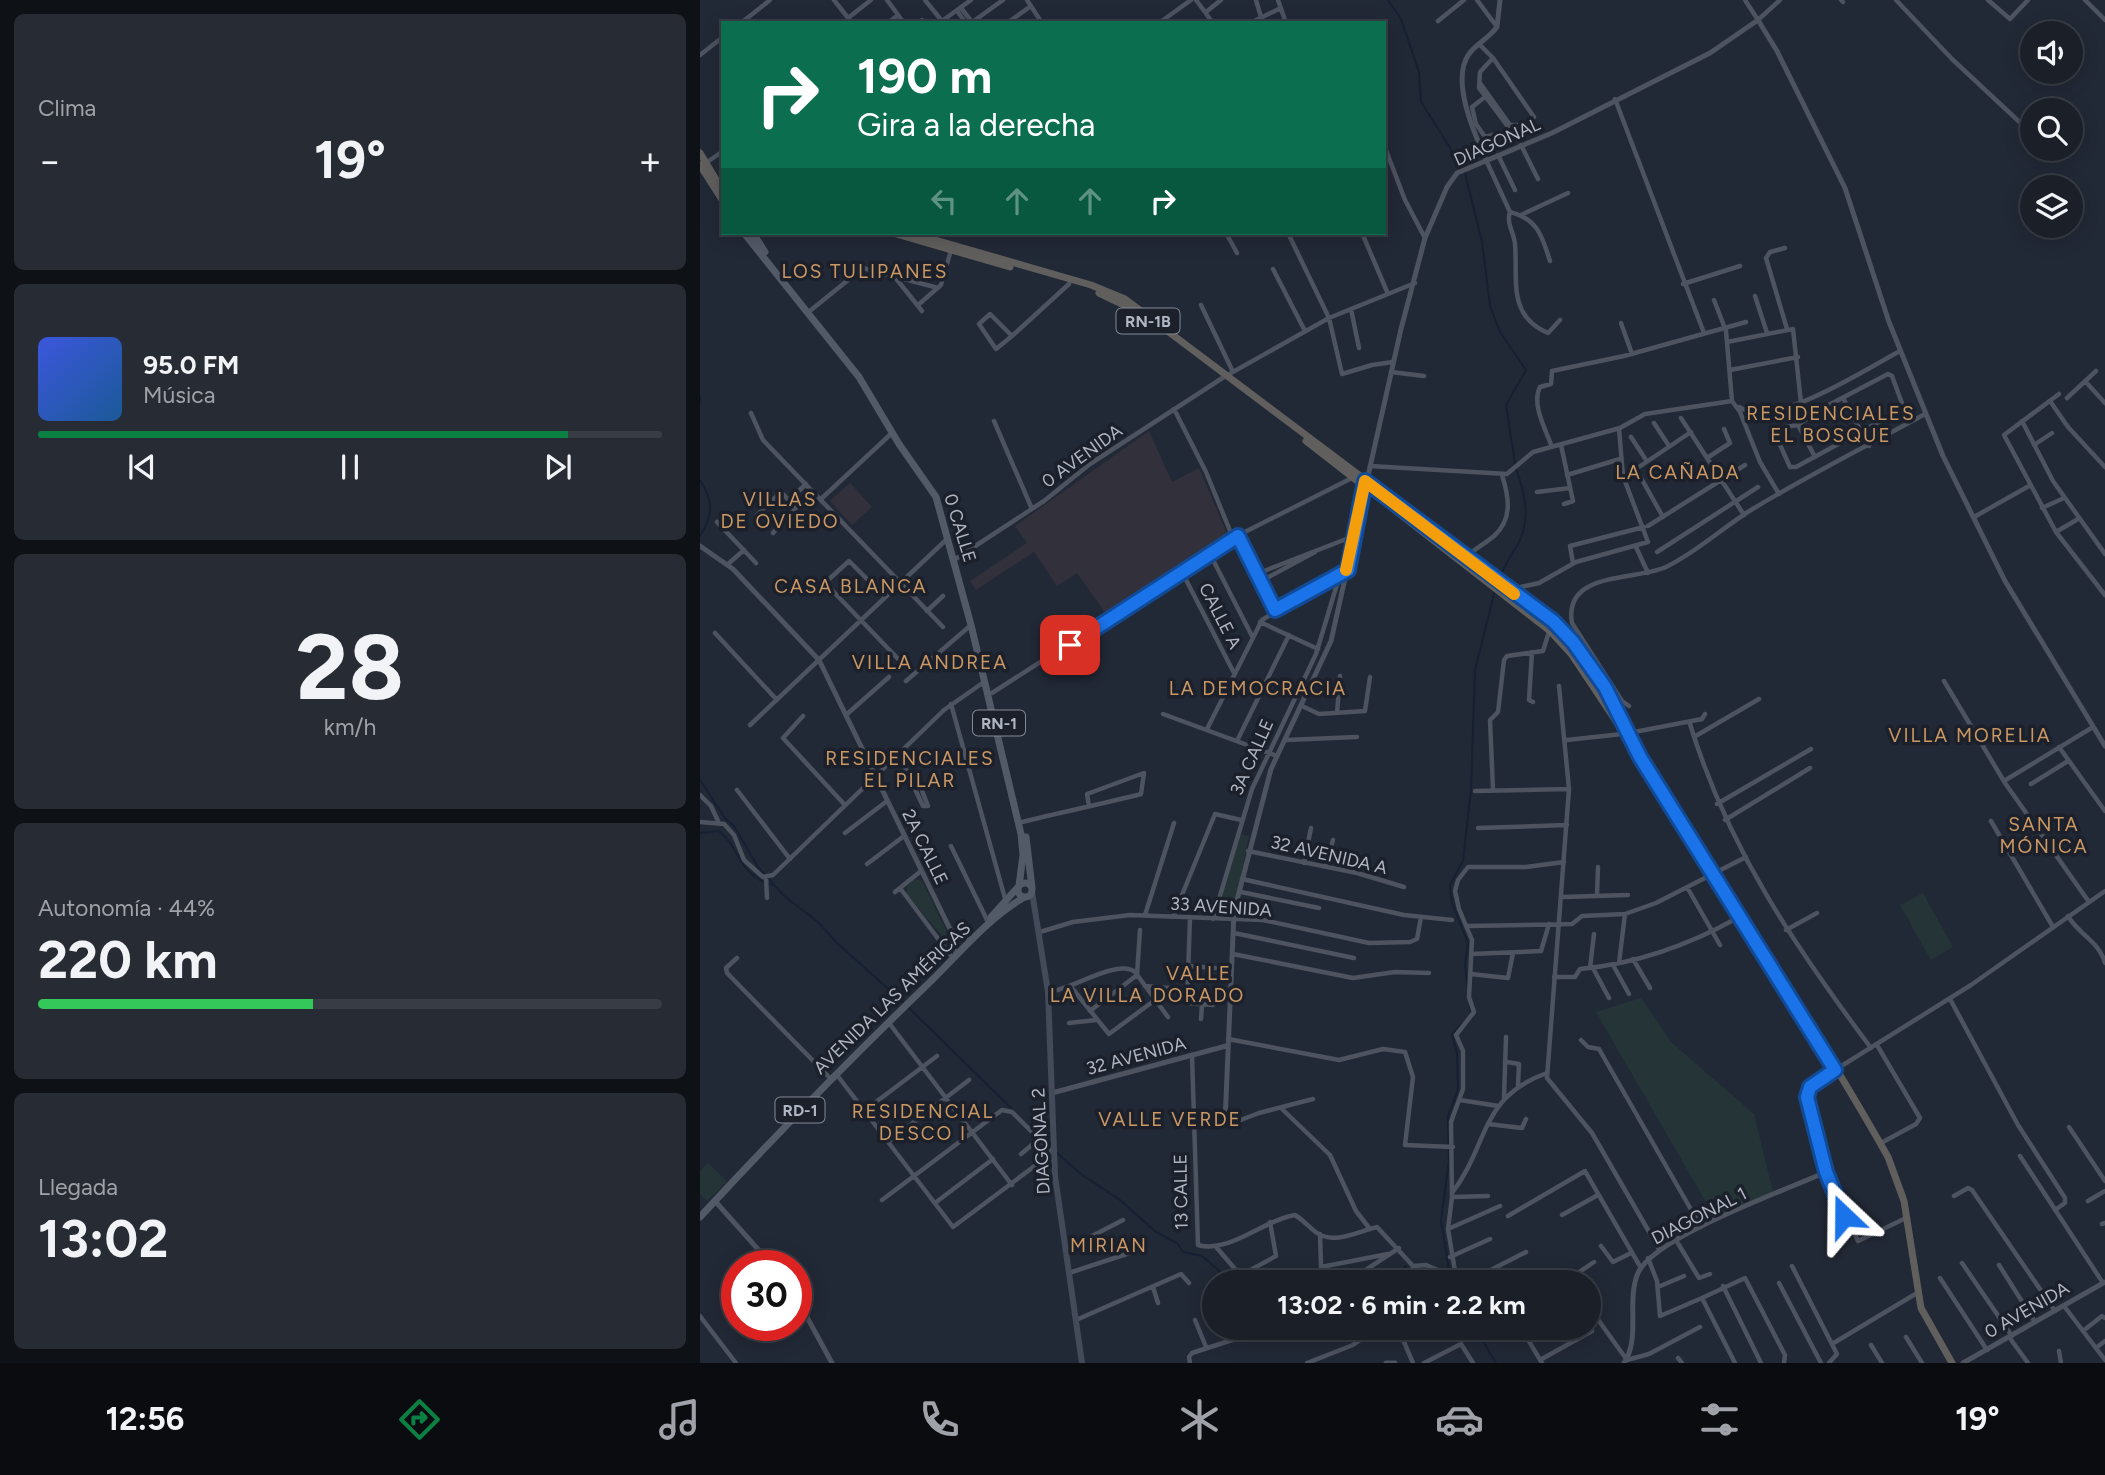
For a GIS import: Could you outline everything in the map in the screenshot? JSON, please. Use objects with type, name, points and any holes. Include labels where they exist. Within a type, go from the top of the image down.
[{"type":"highway","points":[[700,153],[721,197]]},
{"type":"highway","points":[[703,164],[721,188]]},
{"type":"highway","name":"RN-1B","points":[[899,235],[1069,284],[1106,296],[1133,310],[1228,375],[1352,478],[1365,484],[1466,558],[1550,631],[1572,655],[1625,733],[1880,1144],[1896,1176],[1907,1217],[1917,1293],[1928,1324],[1952,1363]]},
{"type":"highway","name":"RN-1B","points":[[918,235],[1110,292],[1143,311],[1365,484],[1568,635],[1616,708],[1625,733]]},
{"type":"main road","name":"0 CALLE","points":[[746,235],[859,377],[892,433],[933,491],[956,560],[1023,844],[1023,871],[1018,887]]},
{"type":"main road","name":"0 CALLE","points":[[754,235],[866,379],[905,446],[936,488],[992,693],[1022,822],[1028,894]]},
{"type":"main road","points":[[1027,883],[1028,894],[1018,893],[1018,887],[1027,883]]},
{"type":"main road","name":"AVENIDA LAS AMÉRICAS","points":[[700,1210],[1018,887]]},
{"type":"main road","name":"AVENIDA LAS AMÉRICAS","points":[[909,999],[1005,910],[1028,894]]},
{"type":"main road","name":"DIAGONAL 2","points":[[1028,894],[1040,932],[1051,1031],[1053,1156],[1067,1273],[1082,1363]]},
{"type":"main road","name":"AVENIDA LAS AMÉRICAS","points":[[700,1217],[832,1075],[889,1022],[900,1008]]},
{"type":"street","points":[[744,21],[770,0]]},
{"type":"street","points":[[834,0],[850,20],[871,0]]},
{"type":"street","points":[[887,0],[902,21]]},
{"type":"street","points":[[925,0],[940,20],[971,0]]},
{"type":"street","points":[[975,21],[1003,0]]},
{"type":"street","points":[[1027,0],[1041,21]]},
{"type":"street","points":[[1162,21],[1191,0]]},
{"type":"street","points":[[1196,0],[1212,21]]},
{"type":"street","points":[[1206,12],[1221,0]]},
{"type":"street","points":[[1256,0],[1261,17]]},
{"type":"street","points":[[1278,0],[1285,21]]},
{"type":"street","points":[[1438,21],[1464,0]]},
{"type":"street","points":[[1477,0],[1497,27]]},
{"type":"street","points":[[1500,0],[1497,27],[1465,61],[1462,86],[1472,128],[1510,212],[1508,220],[1515,245],[1514,279],[1524,316],[1534,326],[1548,333],[1560,320]]},
{"type":"street","points":[[1745,0],[1777,51],[1845,188],[1900,351],[1925,415],[1974,517],[2016,600],[2105,746]]},
{"type":"street","points":[[1758,20],[1780,0]]},
{"type":"street","points":[[1896,0],[1952,59],[2020,122]]},
{"type":"street","points":[[1988,0],[2010,19],[2028,0]]},
{"type":"street","points":[[2085,0],[2105,20]]},
{"type":"street","points":[[1010,21],[1031,6]]},
{"type":"street","points":[[1254,21],[1281,8]]},
{"type":"street","points":[[959,10],[970,21]]},
{"type":"street","points":[[959,10],[965,21]]},
{"type":"street","points":[[890,21],[898,15]]},
{"type":"street","name":"DIAGONAL","points":[[1365,484],[1425,239],[1447,187],[1457,173],[1710,54],[1758,20]]},
{"type":"street","points":[[700,55],[721,39]]},
{"type":"street","points":[[1479,44],[1493,58],[1534,117],[1527,125],[1485,137],[1476,124],[1472,107],[1485,97]]},
{"type":"street","points":[[1493,58],[1480,72],[1480,83],[1485,97],[1509,131]]},
{"type":"street","points":[[1480,83],[1510,125],[1527,125]]},
{"type":"street","points":[[1615,99],[1683,285],[1704,333]]},
{"type":"street","points":[[1521,145],[1538,179]]},
{"type":"street","points":[[703,164],[721,152]]},
{"type":"street","points":[[1498,155],[1515,190]]},
{"type":"street","points":[[1387,161],[1425,239]]},
{"type":"street","points":[[1520,215],[1568,192]]},
{"type":"street","points":[[1510,212],[1520,215],[1538,229],[1550,261]]},
{"type":"street","points":[[1227,235],[1237,253]]},
{"type":"street","points":[[1290,235],[1329,317],[1342,374],[1393,362]]},
{"type":"street","points":[[1363,235],[1388,294]]},
{"type":"street","points":[[1786,248],[1770,252],[1766,258],[1787,329]]},
{"type":"street","points":[[918,305],[938,288],[951,250]]},
{"type":"street","points":[[1683,285],[1740,266]]},
{"type":"street","points":[[811,310],[863,268],[938,288]]},
{"type":"street","points":[[1273,268],[1305,331]]},
{"type":"street","points":[[894,275],[922,311]]},
{"type":"street","name":"0 AVENIDA","points":[[956,560],[1032,509],[1090,464],[1228,375],[1329,317],[1416,282]]},
{"type":"street","points":[[1012,336],[990,314],[979,324],[996,349],[1012,336],[1069,284]]},
{"type":"street","points":[[1755,296],[1767,333]]},
{"type":"street","points":[[1714,300],[1725,328],[1734,403],[1760,462],[1779,494]]},
{"type":"street","points":[[1201,305],[1228,375]]},
{"type":"street","points":[[1351,309],[1359,348]]},
{"type":"street","points":[[1552,447],[1539,412],[1537,394],[1540,387],[1551,384],[1551,372],[1632,354],[1746,322]]},
{"type":"street","points":[[1621,323],[1632,354]]},
{"type":"street","points":[[1727,342],[1787,329],[1794,330],[1801,402]]},
{"type":"street","points":[[1370,466],[1502,475],[1513,471],[1533,452],[1620,428],[1650,412],[1734,403],[1755,414],[1801,402],[1900,351]]},
{"type":"street","points":[[1730,370],[1798,357]]},
{"type":"street","points":[[2067,398],[2096,371]]},
{"type":"street","points":[[1391,372],[1424,376]]},
{"type":"street","points":[[1888,374],[1892,376],[1903,408],[1792,468],[1772,432],[1775,428],[1798,425],[1843,398],[1888,374]]},
{"type":"street","points":[[2085,381],[2105,403]]},
{"type":"street","points":[[2059,394],[2004,435],[2056,532],[2105,595]]},
{"type":"street","points":[[1843,398],[1869,446]]},
{"type":"street","points":[[2050,401],[2068,428],[2105,467]]},
{"type":"street","points":[[1174,409],[1275,610]]},
{"type":"street","points":[[751,413],[760,436],[943,627]]},
{"type":"street","points":[[1629,706],[1622,701],[1575,629],[1572,610],[1581,592],[1592,582],[1648,573],[1682,558],[1779,494],[1925,415]]},
{"type":"street","points":[[1681,418],[1744,515]]},
{"type":"street","points":[[994,421],[1032,509]]},
{"type":"street","points":[[2022,421],[2064,498],[2105,554]]},
{"type":"street","points":[[1654,423],[1669,446]]},
{"type":"street","points":[[1798,425],[1815,457]]},
{"type":"street","points":[[1500,586],[1539,583],[1573,563],[1648,542],[1646,527],[1624,479],[1620,459],[1620,428]]},
{"type":"street","points":[[1707,458],[1730,443],[1724,429]]},
{"type":"street","points":[[1663,517],[1636,471],[1637,466],[1691,432]]},
{"type":"street","points":[[821,499],[892,433]]},
{"type":"street","points":[[2034,445],[2052,433]]},
{"type":"street","points":[[1631,437],[1646,460]]},
{"type":"street","points":[[1561,445],[1573,502],[1564,504]]},
{"type":"street","points":[[1567,475],[1620,459]]},
{"type":"street","points":[[1573,563],[1569,547],[1646,527],[1745,465]]},
{"type":"street","points":[[1466,558],[1495,535],[1506,519],[1509,495],[1502,475]]},
{"type":"street","points":[[992,693],[1236,537],[1352,478]]},
{"type":"street","points":[[789,500],[806,484]]},
{"type":"street","name":"3A CALLE","points":[[1213,919],[1241,820],[1268,752],[1318,649],[1354,536],[1365,484]]},
{"type":"street","points":[[1974,517],[2029,486]]},
{"type":"street","points":[[1657,552],[1758,487]]},
{"type":"street","points":[[1537,492],[1570,488]]},
{"type":"street","points":[[757,515],[779,494],[789,500],[796,512],[773,533]]},
{"type":"street","points":[[2042,508],[2064,498]]},
{"type":"street","points":[[2056,532],[2078,519]]},
{"type":"street","points":[[717,522],[757,563]]},
{"type":"street","points":[[1315,552],[1268,580],[1265,579],[1264,571],[1354,536]]},
{"type":"street","points":[[750,725],[948,538]]},
{"type":"street","name":"2A CALLE","points":[[701,546],[728,564],[819,660],[950,929],[953,954]]},
{"type":"street","points":[[1636,547],[1648,573]]},
{"type":"street","points":[[728,564],[744,550]]},
{"type":"street","points":[[1210,554],[1252,635]]},
{"type":"street","points":[[885,598],[851,562],[846,562],[827,581],[827,585],[903,664]]},
{"type":"street","points":[[1207,729],[1260,622],[1275,610],[1344,570]]},
{"type":"street","name":"3A CALLE","points":[[1235,919],[1249,851],[1278,756],[1327,651],[1344,570]]},
{"type":"street","name":"CALLE A","points":[[1182,572],[1233,672]]},
{"type":"street","points":[[927,611],[943,596]]},
{"type":"street","points":[[1260,622],[1318,649]]},
{"type":"street","points":[[906,681],[971,625]]},
{"type":"street","points":[[1493,790],[1490,720],[1498,711],[1504,660],[1507,656],[1544,650],[1550,631]]},
{"type":"street","points":[[715,634],[778,699]]},
{"type":"street","points":[[1237,740],[1289,635]]},
{"type":"street","points":[[1532,652],[1529,700],[1533,702]]},
{"type":"street","points":[[1337,713],[1340,676]]},
{"type":"street","points":[[846,715],[889,677]]},
{"type":"street","points":[[1302,706],[1319,714],[1366,710],[1370,677]]},
{"type":"street","points":[[1944,681],[2004,781],[2089,902]]},
{"type":"street","points":[[767,877],[790,859],[844,804],[951,704],[985,682]]},
{"type":"street","points":[[1559,686],[1567,740],[1569,789],[1561,924],[1547,1073],[1549,1082],[1592,1133],[1659,1249]]},
{"type":"street","points":[[1694,737],[1759,699]]},
{"type":"street","points":[[1616,708],[1622,701]]},
{"type":"street","points":[[951,704],[1006,902]]},
{"type":"street","points":[[1163,714],[1278,756]]},
{"type":"street","points":[[1567,740],[1690,724],[1702,719],[1704,714]]},
{"type":"street","points":[[803,716],[783,738],[844,804]]},
{"type":"street","points":[[1690,724],[1717,804],[1786,930],[1871,1048]]},
{"type":"street","points":[[2004,781],[2093,727]]},
{"type":"street","points":[[1286,740],[1357,737]]},
{"type":"street","points":[[2059,747],[2105,811]]},
{"type":"street","points":[[1717,804],[1811,749]]},
{"type":"street","points":[[898,753],[913,785],[923,806],[928,806],[919,783],[913,785]]},
{"type":"street","points":[[2031,784],[2068,761]]},
{"type":"street","points":[[1725,820],[1810,768]]},
{"type":"street","points":[[1022,822],[1089,806],[1142,793],[1144,773],[1087,794],[1089,806]]},
{"type":"street","points":[[1475,791],[1569,789]]},
{"type":"street","points":[[737,790],[790,859]]},
{"type":"street","points":[[700,795],[711,806],[718,821],[734,835],[744,860],[767,877]]},
{"type":"street","points":[[845,833],[887,801]]},
{"type":"street","points":[[1173,917],[1217,813],[1241,820]]},
{"type":"street","points":[[700,822],[718,821]]},
{"type":"street","points":[[1991,821],[2053,927]]},
{"type":"street","points":[[1145,915],[1174,823]]},
{"type":"street","points":[[1478,828],[1567,825]]},
{"type":"street","points":[[1304,863],[1311,828]]},
{"type":"street","points":[[867,864],[904,836]]},
{"type":"street","points":[[1326,866],[1333,840]]},
{"type":"street","points":[[951,846],[988,920]]},
{"type":"street","name":"32 AVENIDA A","points":[[1249,851],[1326,866],[1404,887]]},
{"type":"street","points":[[1468,926],[1575,923],[1584,915],[1625,914],[1688,887],[1746,857]]},
{"type":"street","points":[[1449,1270],[1451,1122],[1460,1100],[1463,1051],[1456,1035],[1474,1016],[1469,997],[1472,940],[1459,909],[1455,891],[1458,880],[1466,868],[1527,867],[1564,862]]},
{"type":"street","points":[[1597,895],[1598,867]]},
{"type":"street","points":[[921,871],[898,890],[953,954]]},
{"type":"street","points":[[767,877],[767,898]]},
{"type":"street","points":[[1243,879],[1420,917],[1452,920]]},
{"type":"street","name":"3A CALLE","points":[[1235,919],[1243,879]]},
{"type":"street","points":[[1688,887],[1720,945]]},
{"type":"street","points":[[1907,1217],[1858,1241],[1826,1172],[1807,1094],[1815,1083],[1950,999],[2105,891]]},
{"type":"street","points":[[1241,892],[1319,908]]},
{"type":"street","points":[[1563,897],[1628,895]]},
{"type":"street","points":[[1786,930],[1817,913]]},
{"type":"street","points":[[1619,963],[1625,914]]},
{"type":"street","name":"33 AVENIDA","points":[[1040,932],[1073,922],[1145,915],[1263,920],[1369,943],[1413,942],[1421,927],[1420,917]]},
{"type":"street","points":[[2068,916],[2076,930],[2088,936],[2103,954],[2105,963]]},
{"type":"street","points":[[1554,977],[1575,977],[1580,969],[1613,965],[1633,959],[1713,932],[1739,917]]},
{"type":"street","points":[[1190,918],[1188,1005],[1213,1005]]},
{"type":"street","points":[[1235,919],[1224,1122],[1230,1124],[1313,1099]]},
{"type":"street","points":[[1471,954],[1541,951],[1549,924]]},
{"type":"street","points":[[950,929],[960,937],[970,938]]},
{"type":"street","points":[[1090,1011],[1137,975],[1140,930]]},
{"type":"street","points":[[1234,933],[1354,958]]},
{"type":"street","points":[[1594,934],[1591,968],[1609,998]]},
{"type":"street","points":[[1471,974],[1508,978],[1513,953]]},
{"type":"street","points":[[1233,954],[1353,978],[1395,972],[1429,973]]},
{"type":"street","points":[[737,958],[726,968],[727,973],[832,1075],[864,1111],[914,1176],[934,1203],[953,1227],[1040,1162],[1053,1156],[1012,1112],[1005,1110],[972,1132],[914,1176],[882,1200]]},
{"type":"street","points":[[1633,959],[1650,988]]},
{"type":"street","points":[[1613,965],[1629,994]]},
{"type":"street","points":[[1188,966],[1215,968]]},
{"type":"street","points":[[1053,991],[1072,988],[1119,967],[1133,970],[1168,1017]]},
{"type":"street","points":[[1144,986],[1169,988]]},
{"type":"street","points":[[1072,988],[1111,1034],[1155,1000]]},
{"type":"street","points":[[1950,999],[2018,1125],[2065,1198],[2065,1203],[2055,1210]]},
{"type":"street","points":[[1201,1019],[1202,1005]]},
{"type":"street","points":[[1069,1023],[1097,1020]]},
{"type":"street","points":[[889,1022],[1012,1185]]},
{"type":"street","points":[[1504,1098],[1506,1037]]},
{"type":"street","points":[[1581,1040],[1588,1047],[1599,1049],[1701,1227]]},
{"type":"street","points":[[1227,1042],[1339,1060],[1383,1049],[1405,1052],[1413,1077],[1405,1145],[1450,1147]]},
{"type":"street","name":"32 AVENIDA","points":[[1052,1093],[1192,1055],[1227,1042]]},
{"type":"street","points":[[1877,1045],[1920,1118],[1916,1124],[1880,1144]]},
{"type":"street","name":"13 CALLE","points":[[1192,1055],[1198,1245],[1217,1248]]},
{"type":"street","points":[[864,1111],[937,1056]]},
{"type":"street","points":[[1507,1062],[1519,1064],[1517,1086]]},
{"type":"street","points":[[1452,1196],[1504,1098],[1517,1086],[1547,1073]]},
{"type":"street","points":[[888,1142],[970,1080]]},
{"type":"street","points":[[1460,1100],[1498,1106]]},
{"type":"street","points":[[1281,1108],[1330,1155],[1356,1210],[1370,1229]]},
{"type":"street","points":[[1488,1124],[1522,1128],[1526,1119]]},
{"type":"street","points":[[2069,1127],[2105,1181]]},
{"type":"street","points":[[1021,1154],[1039,1139]]},
{"type":"street","points":[[2020,1156],[2104,1282]]},
{"type":"street","points":[[934,1203],[993,1159]]},
{"type":"street","points":[[1508,1216],[1584,1171],[1641,1268]]},
{"type":"street","name":"DIAGONAL 1","points":[[1628,1360],[1634,1290],[1641,1268],[1648,1258],[1659,1249],[1701,1227],[1826,1172]]},
{"type":"street","points":[[1954,1196],[1968,1188],[1972,1190],[2055,1311]]},
{"type":"street","points":[[2088,1202],[2105,1191]]},
{"type":"street","points":[[1562,1215],[1598,1195]]},
{"type":"street","points":[[1452,1196],[1488,1196]]},
{"type":"street","points":[[715,1201],[759,1250]]},
{"type":"street","points":[[1448,1229],[1500,1206]]},
{"type":"street","points":[[1270,1222],[1276,1256],[1245,1273],[1235,1269],[1217,1248],[1270,1222],[1295,1215],[1320,1234],[1340,1237],[1378,1228],[1413,1266]]},
{"type":"street","points":[[1064,1250],[1123,1220]]},
{"type":"street","points":[[1320,1234],[1322,1270]]},
{"type":"street","points":[[1450,1257],[1490,1239]]},
{"type":"street","points":[[1676,1240],[1699,1278],[1710,1274]]},
{"type":"street","points":[[1601,1246],[1612,1262],[1631,1253]]},
{"type":"street","points":[[1067,1273],[1145,1248]]},
{"type":"street","points":[[1365,1270],[1399,1248]]},
{"type":"street","points":[[1491,1270],[1526,1252]]},
{"type":"street","points":[[1321,1266],[1388,1254]]},
{"type":"street","points":[[1648,1258],[1658,1287],[1661,1316],[1741,1278],[1746,1279],[1785,1355],[1784,1363]]},
{"type":"street","points":[[1582,1270],[1594,1262]]},
{"type":"street","points":[[1962,1263],[2028,1363]]},
{"type":"street","points":[[1413,1266],[1426,1265],[1442,1270]]},
{"type":"street","points":[[1999,1265],[2035,1322]]},
{"type":"street","points":[[1412,1270],[1413,1266]]},
{"type":"street","points":[[1792,1266],[1838,1357],[1829,1363]]},
{"type":"street","points":[[1075,1321],[1183,1274],[1189,1283]]},
{"type":"street","points":[[1658,1287],[1684,1276]]},
{"type":"street","points":[[1940,1278],[1987,1350]]},
{"type":"street","name":"0 AVENIDA","points":[[1966,1362],[2104,1282]]},
{"type":"street","points":[[1779,1283],[1821,1363]]},
{"type":"street","points":[[1723,1286],[1762,1363]]},
{"type":"street","points":[[1153,1287],[1158,1303]]},
{"type":"street","points":[[1832,1343],[1917,1293]]},
{"type":"street","points":[[1702,1298],[1735,1363]]},
{"type":"street","points":[[2064,1306],[2105,1360]]},
{"type":"street","points":[[700,1316],[736,1363]]},
{"type":"street","points":[[2083,1331],[2104,1317]]},
{"type":"street","points":[[1195,1320],[1206,1348]]},
{"type":"street","points":[[812,1322],[832,1363]]},
{"type":"street","points":[[1601,1323],[1628,1360],[1642,1357],[1700,1327]]},
{"type":"street","points":[[1906,1337],[1922,1363]]},
{"type":"street","points":[[1190,1363],[1189,1356],[1231,1340]]},
{"type":"street","points":[[1307,1363],[1360,1340]]},
{"type":"street","points":[[1403,1340],[1413,1363]]},
{"type":"street","points":[[1528,1340],[1541,1362],[1577,1340]]},
{"type":"street","points":[[2096,1348],[2105,1341]]},
{"type":"street","points":[[1424,1363],[1461,1344],[1473,1363]]},
{"type":"street","points":[[1871,1345],[1882,1363]]},
{"type":"street","points":[[2059,1351],[2061,1363]]},
{"type":"street","points":[[1642,1357],[1646,1363]]},
{"type":"street","points":[[1386,1363],[1395,1363]]},
{"type":"shaded area","points":[[1149,431],[1172,482],[1199,468],[1229,538],[1109,618],[1077,573],[1057,586],[1034,552],[976,590],[970,581],[1027,543],[1015,526]]},
{"type":"shaded area","points":[[850,483],[872,507],[852,525],[830,501]]},
{"type":"shaded area","points":[[1240,834],[1249,836],[1233,913],[1220,917],[1217,913]]},
{"type":"shaded area","points":[[915,879],[922,881],[953,949],[906,893],[908,885]]},
{"type":"shaded area","points":[[1923,893],[1953,947],[1931,960],[1900,905]]},
{"type":"shaded area","points":[[1641,998],[1671,1042],[1754,1114],[1773,1192],[1714,1216],[1596,1012]]},
{"type":"shaded area","points":[[708,1163],[727,1182],[707,1201],[700,1194],[700,1171]]},
{"type":"waterway","points":[[1388,0],[1401,19],[1419,72],[1421,102],[1463,168]]},
{"type":"waterway","points":[[1465,173],[1482,242],[1490,306],[1500,332],[1526,370],[1506,405],[1515,463]]},
{"type":"waterway","points":[[700,397],[700,402]]},
{"type":"waterway","points":[[1500,578],[1524,526],[1524,497],[1516,469]]},
{"type":"waterway","points":[[700,480],[710,508],[708,521],[700,536]]},
{"type":"waterway","points":[[1471,1014],[1465,965],[1468,943],[1452,903],[1450,885],[1463,861],[1471,789],[1475,670],[1495,590]]},
{"type":"waterway","points":[[700,780],[725,818],[734,826],[758,867],[783,895],[818,922],[837,943],[905,1004]]},
{"type":"waterway","points":[[700,833],[719,831],[746,869],[762,881],[775,886]]},
{"type":"waterway","points":[[909,1008],[1012,1109]]},
{"type":"waterway","points":[[1449,1270],[1441,1220],[1449,1161],[1448,1116],[1458,1090],[1457,1053],[1452,1035],[1462,1023]]},
{"type":"waterway","points":[[1057,1153],[1081,1174],[1120,1200],[1156,1232],[1177,1243],[1183,1252],[1202,1256],[1218,1270]]},
{"type":"waterway","points":[[1403,1270],[1406,1266]]},
{"type":"waterway","points":[[1482,1340],[1496,1363]]},
{"type":"slow traffic","points":[[1346,570],[1365,481],[1514,594]]},
{"type":"district","name":"LOS TULIPANES","points":[[865,271]]},
{"type":"district","name":"RESIDENCIALES EL BOSQUE","points":[[1831,424]]},
{"type":"district","name":"LA CAÑADA","points":[[1678,472]]},
{"type":"district","name":"VILLAS DE OVIEDO","points":[[780,510]]},
{"type":"district","name":"CASA BLANCA","points":[[851,586]]},
{"type":"district","name":"VILLA ANDREA","points":[[930,662]]},
{"type":"district","name":"LA DEMOCRACIA","points":[[1258,688]]},
{"type":"district","name":"VILLA MORELIA","points":[[1970,735]]},
{"type":"district","name":"RESIDENCIALES EL PILAR","points":[[910,769]]},
{"type":"district","name":"SANTA MÓNICA","points":[[2044,835]]},
{"type":"district","name":"VALLE DORADO","points":[[1199,984]]},
{"type":"district","name":"LA VILLA","points":[[1097,995]]},
{"type":"district","name":"VALLE VERDE","points":[[1170,1119]]},
{"type":"district","name":"RESIDENCIAL DESCO I","points":[[923,1122]]},
{"type":"district","name":"MIRIAN","points":[[1109,1245]]},
{"type":"route","points":[[1070,645],[1238,536],[1275,610],[1341,571],[1348,570],[1365,481],[1553,621],[1584,655],[1610,696],[1639,750],[1641,759],[1835,1070],[1810,1087],[1807,1097],[1826,1172],[1844,1216]]}]
